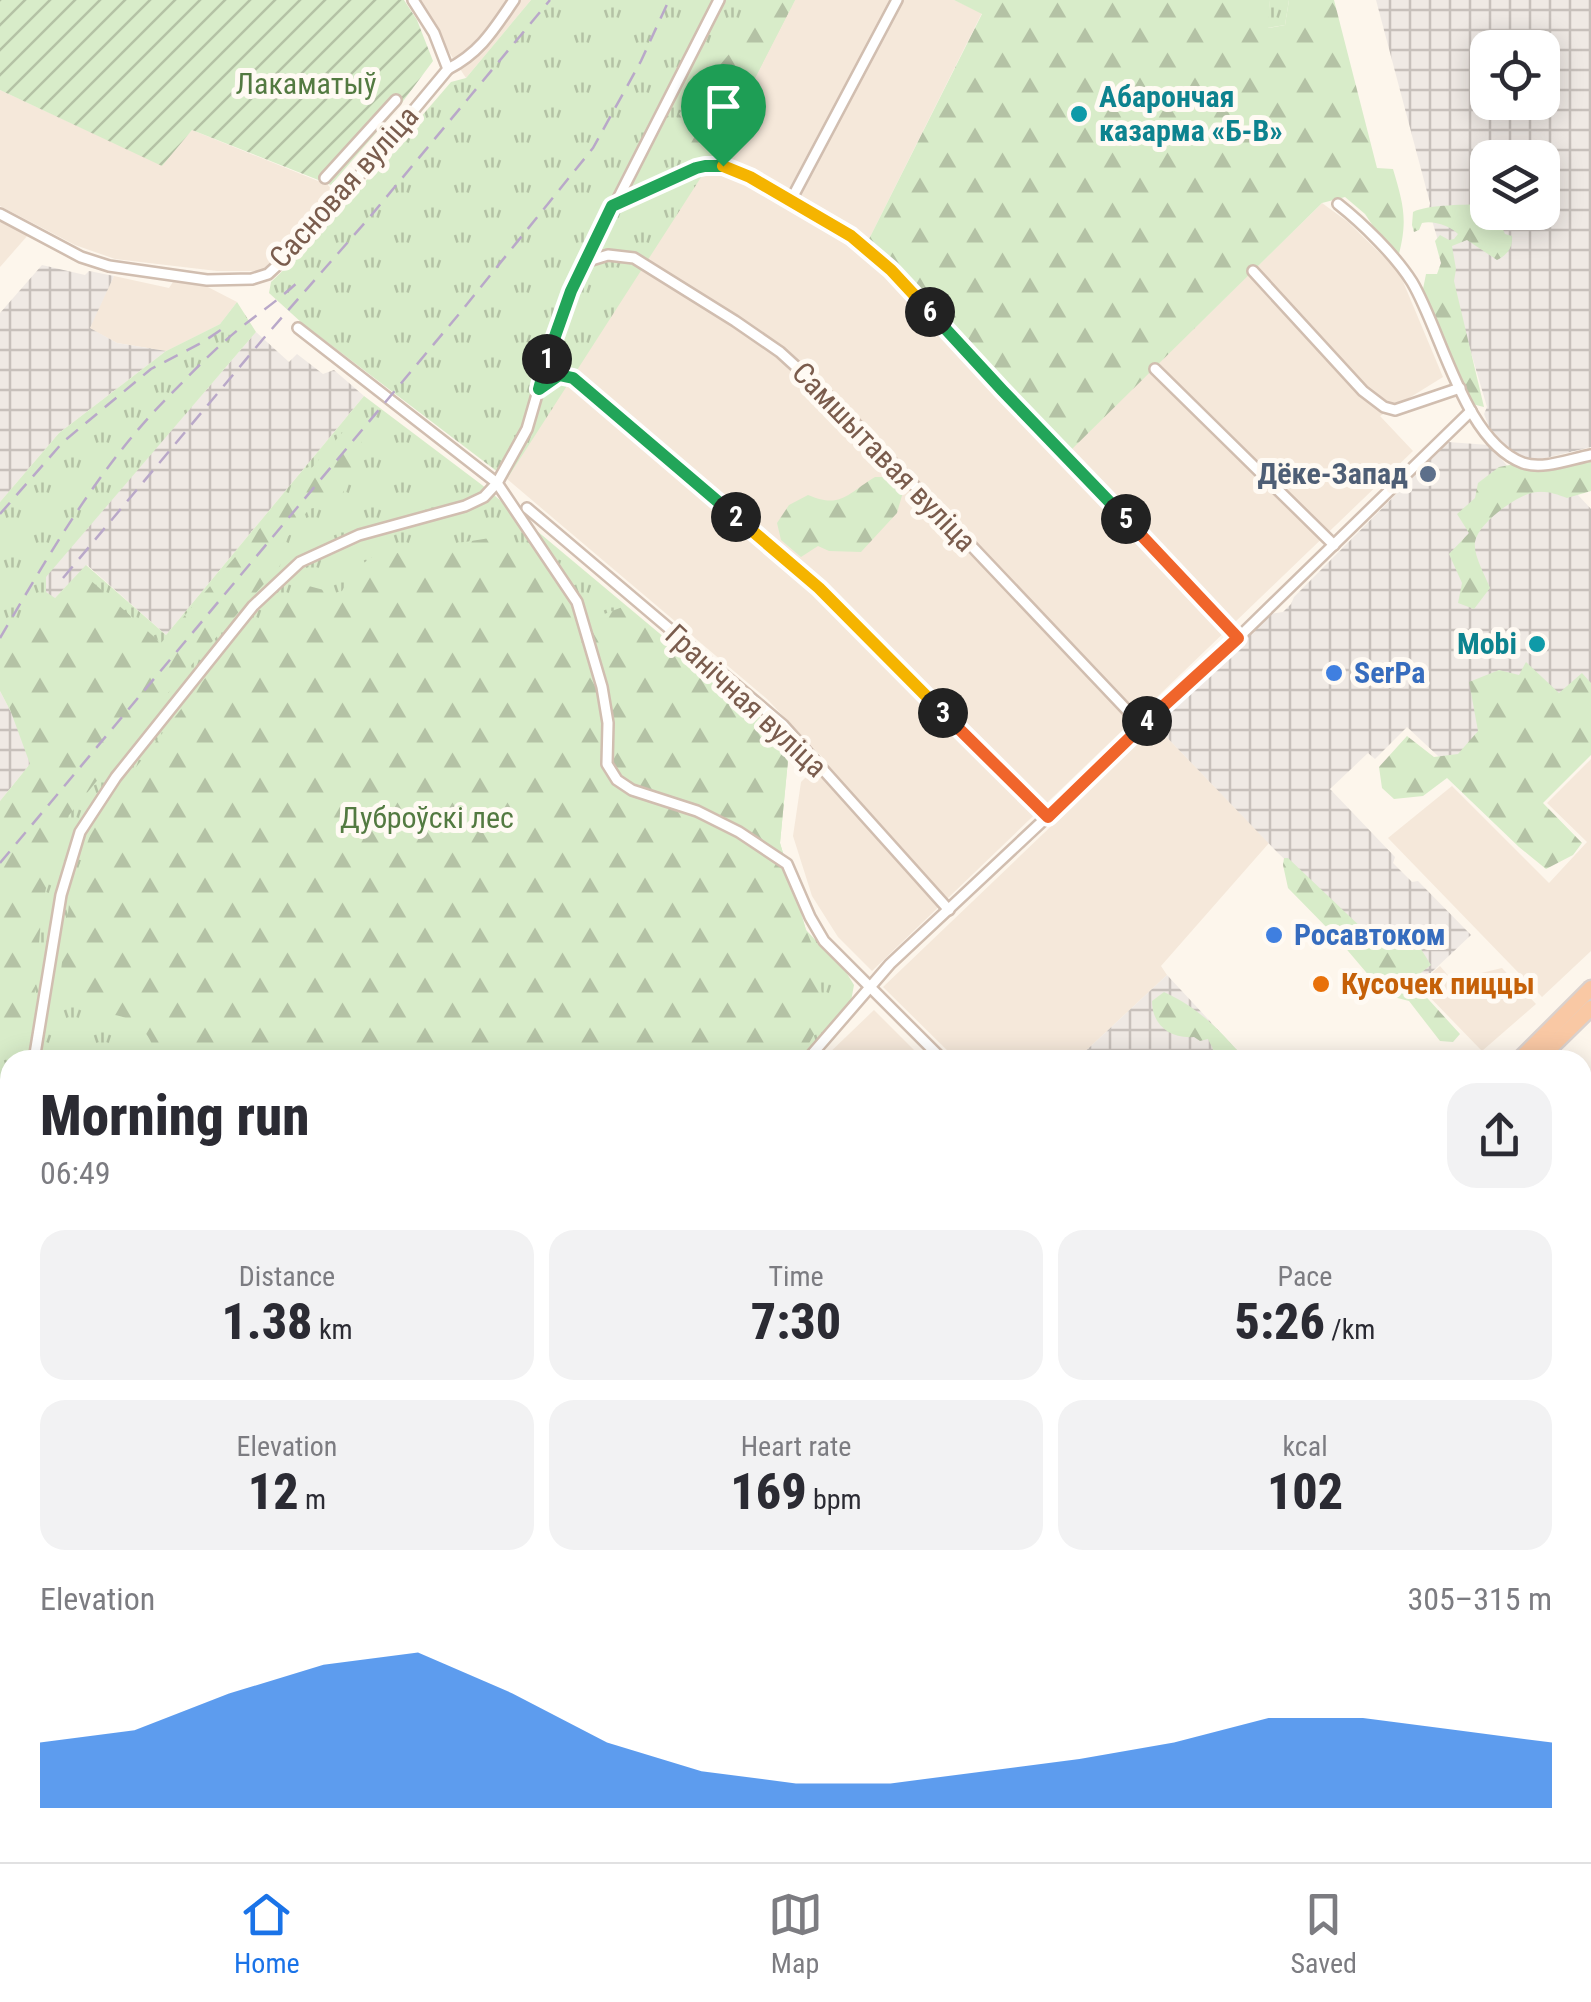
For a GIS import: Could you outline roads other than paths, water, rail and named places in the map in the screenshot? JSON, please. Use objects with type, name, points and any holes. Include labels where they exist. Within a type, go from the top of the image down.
[{"type":"highway","points":[[1529,1050],[1591,988]]},
{"type":"highway","points":[[1548,1050],[1591,1008]]},
{"type":"street","points":[[413,0],[434,32],[448,69]]},
{"type":"street","name":"Сасновая вуліца","points":[[0,214],[81,256],[110,266],[207,280],[252,280],[268,274],[308,237],[448,69],[478,50],[514,0]]},
{"type":"street","points":[[36,1050],[61,895],[80,832],[116,778],[253,606],[300,562],[359,535],[465,506],[484,497],[497,483],[527,429],[571,291],[719,0]]},
{"type":"street","points":[[791,200],[897,0]]},
{"type":"street","points":[[325,178],[396,100]]},
{"type":"street","points":[[612,206],[696,168],[715,165],[740,172],[839,227],[891,270],[1238,638]]},
{"type":"street","points":[[1338,204],[1364,225],[1411,281],[1471,411],[1496,444],[1524,463],[1544,465],[1591,455]]},
{"type":"street","name":"Самшытавая вуліца","points":[[585,262],[608,255],[634,258],[780,352],[837,404],[1142,726]]},
{"type":"street","points":[[1254,272],[1363,391],[1384,408],[1395,410],[1460,388]]},
{"type":"street","points":[[298,328],[497,483],[577,602],[602,686],[608,723],[607,764],[616,780],[632,790],[697,811],[788,864],[824,941],[934,1050]]},
{"type":"street","points":[[1156,369],[1334,545]]},
{"type":"street","points":[[539,389],[559,375],[578,381],[819,588],[1048,817]]},
{"type":"street","points":[[816,1050],[890,964],[1238,638],[1471,411]]},
{"type":"street","name":"Гранічная вуліца","points":[[526,508],[783,725],[950,910]]},
{"type":"railway","points":[[63,578],[550,0]]},
{"type":"railway","points":[[0,863],[593,148],[669,0]]},
{"type":"railway","points":[[0,638],[76,513],[142,425],[220,345],[299,281]]},
{"type":"railway","points":[[0,514],[63,442],[151,369],[225,327]]},
{"type":"place","name":"Абарончая казарма «Б-В»","points":[[1079,114]]},
{"type":"place","name":"Дёке-Запад","points":[[1428,474]]},
{"type":"place","name":"Mobi","points":[[1537,644]]},
{"type":"place","name":"SerPa","points":[[1334,673]]},
{"type":"place","name":"Росавтоком","points":[[1274,935]]},
{"type":"place","name":"Кусочек пиццы","points":[[1321,984]]},
{"type":"park label","name":"Лакаматыў","points":[[306,84]]},
{"type":"park label","name":"Дуброўскі лес","points":[[427,818]]}]
